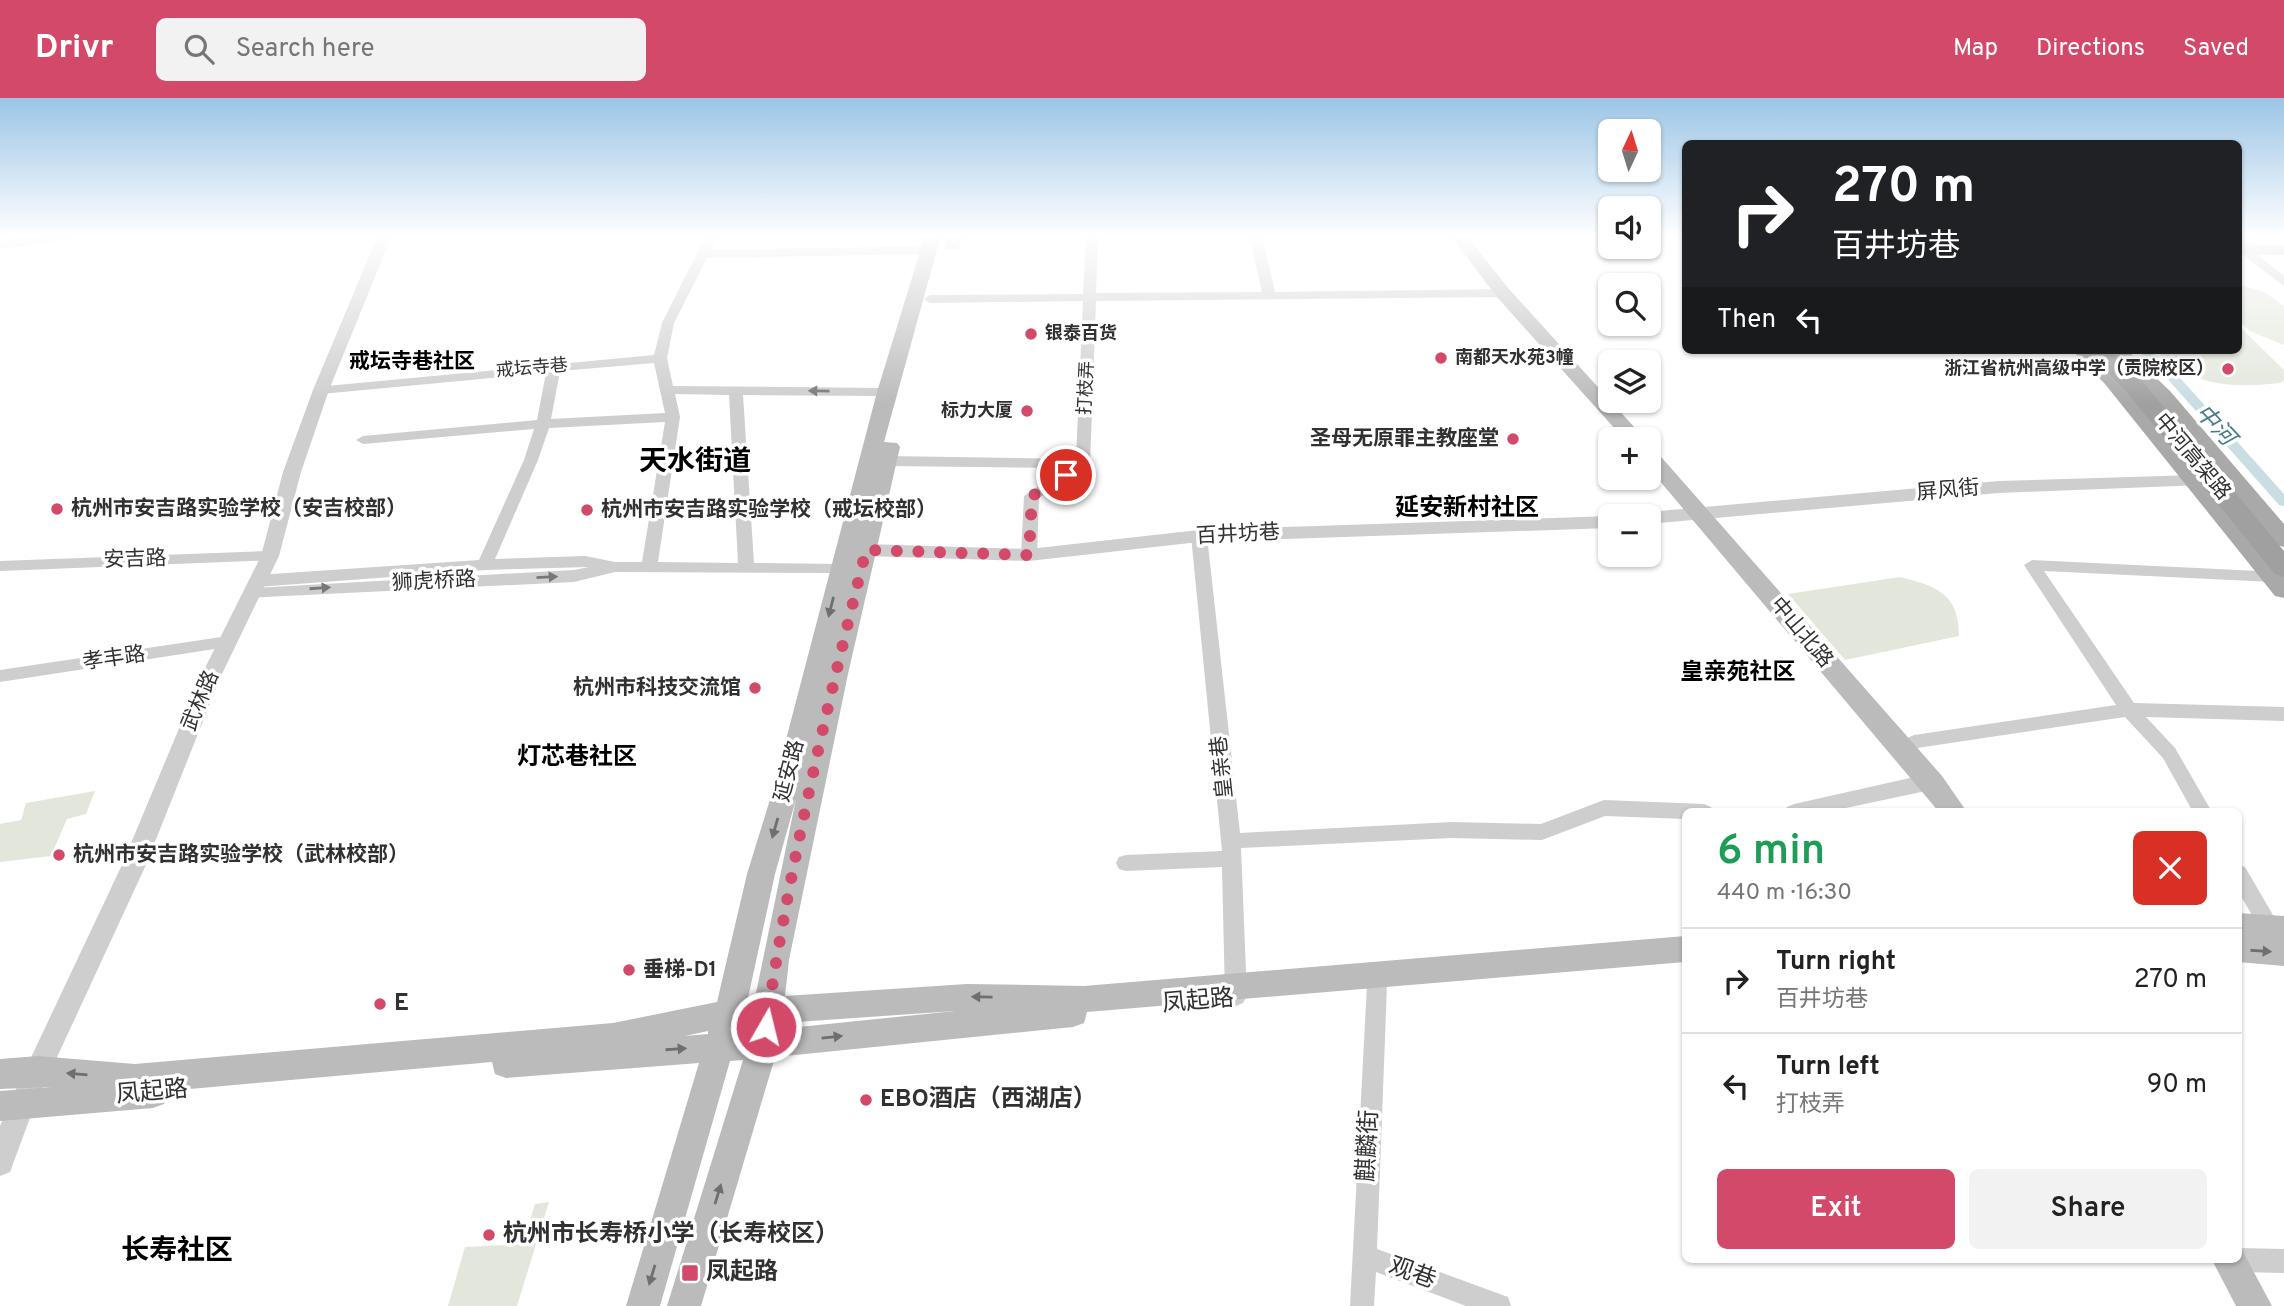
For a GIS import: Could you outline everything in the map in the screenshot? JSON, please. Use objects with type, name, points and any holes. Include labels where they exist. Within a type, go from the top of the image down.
[{"type":"highway","name":"中河高架路","points":[[2101,354],[2133,385],[2280,578]]},
{"type":"highway","name":"中河高架路","points":[[2114,354],[2144,383],[2284,549]]},
{"type":"main road","name":"延安路","points":[[643,1306],[721,1046],[739,978],[761,874],[785,793],[887,392],[925,291]]},
{"type":"main road","name":"延安路","points":[[684,1306],[766,1027],[775,960],[836,674],[887,461],[932,291]]},
{"type":"main road","points":[[1503,293],[1624,427]]},
{"type":"main road","points":[[2086,354],[2112,380],[2280,578]]},
{"type":"main road","points":[[2120,354],[2164,395],[2284,539]]},
{"type":"main road","name":"中山北路","points":[[1661,468],[1700,511],[1835,674],[1933,783],[1951,808]]},
{"type":"main road","points":[[2242,925],[2277,928]]},
{"type":"main road","points":[[1236,993],[1682,949]]},
{"type":"main road","points":[[2242,949],[2284,953]]},
{"type":"main road","name":"凤起路","points":[[11,1105],[721,1046],[766,1027],[1682,962]]},
{"type":"main road","points":[[0,1074],[38,1071],[135,1079],[613,1037],[729,1013],[766,1027]]},
{"type":"main road","points":[[2232,1263],[2255,1306]]},
{"type":"street","name":"武林路","points":[[0,1162],[11,1105],[38,1071],[133,867],[211,676],[270,556],[292,472],[321,390],[361,291]]},
{"type":"street","points":[[649,567],[673,417],[660,358],[667,323],[684,291]]},
{"type":"street","name":"打枝弄","points":[[1083,464],[1091,291]]},
{"type":"street","points":[[930,299],[1503,293]]},
{"type":"street","name":"戒坛寺巷","points":[[321,390],[660,358]]},
{"type":"street","points":[[485,565],[531,460],[543,424],[554,367]]},
{"type":"street","points":[[666,390],[887,392]]},
{"type":"street","points":[[736,390],[746,568]]},
{"type":"street","points":[[363,440],[543,424],[673,417]]},
{"type":"street","points":[[887,461],[1083,464]]},
{"type":"street","points":[[1029,555],[1032,496],[1083,464]]},
{"type":"street","name":"屏风街","points":[[1700,511],[1999,487],[2196,481]]},
{"type":"street","points":[[1661,516],[1700,511]]},
{"type":"street","name":"百井坊巷","points":[[866,550],[1029,555],[1199,536],[1598,522]]},
{"type":"street","name":"皇亲巷","points":[[1199,536],[1231,850],[1236,993]]},
{"type":"street","name":"安吉路","points":[[0,566],[270,556]]},
{"type":"street","name":"狮虎桥路","points":[[255,587],[485,565],[585,561],[615,567],[841,569]]},
{"type":"street","points":[[2201,808],[2169,753],[2129,710],[2032,565],[2280,578]]},
{"type":"street","name":"狮虎桥路","points":[[255,587],[320,588],[574,576],[615,567]]},
{"type":"street","name":"孝丰路","points":[[0,676],[228,642]]},
{"type":"street","points":[[1902,748],[1914,742],[2129,710],[2284,714]]},
{"type":"street","points":[[1811,808],[1910,785],[1933,783]]},
{"type":"street","points":[[1126,863],[1231,850],[1452,830],[1542,832],[1604,808],[1682,811]]},
{"type":"street","points":[[2242,879],[2277,928]]},
{"type":"street","name":"麒麟街","points":[[1362,1306],[1377,985]]},
{"type":"street","name":"观巷","points":[[1364,1256],[1499,1306]]},
{"type":"street","points":[[2242,1260],[2284,1261]]},
{"type":"shaded area","points":[[2242,291],[2264,292],[2284,306],[2284,345],[2250,331],[2242,324]]},
{"type":"shaded area","points":[[2242,329],[2284,370],[2284,380],[2281,383],[2229,385],[2198,378],[2160,354],[2242,354]]},
{"type":"shaded area","points":[[1900,577],[1925,584],[1950,601],[1955,610],[1959,636],[1845,660],[1788,594]]},
{"type":"shaded area","points":[[95,791],[86,814],[67,819],[51,856],[0,862],[0,824],[21,820],[26,803]]},
{"type":"shaded area","points":[[549,1202],[517,1306],[448,1306],[465,1247],[522,1244],[535,1204]]},
{"type":"waterway","name":"中河","points":[[2148,354],[2169,373],[2284,502]]},
{"type":"place","name":"银泰百货","points":[[1031,334]]},
{"type":"place","name":"南都天水苑3幢","points":[[1441,358]]},
{"type":"place","name":"浙江省杭州高级中学（贡院校区）","points":[[2228,369]]},
{"type":"place","name":"标力大厦","points":[[1027,411]]},
{"type":"place","name":"圣母无原罪主教座堂","points":[[1513,439]]},
{"type":"place","name":"杭州市安吉路实验学校（安吉校部）","points":[[57,509]]},
{"type":"place","name":"杭州市安吉路实验学校（戒坛校部）","points":[[587,510]]},
{"type":"place","name":"杭州市科技交流馆","points":[[755,688]]},
{"type":"place","name":"杭州市安吉路实验学校（武林校部）","points":[[59,855]]},
{"type":"place","name":"垂梯-D1","points":[[629,970]]},
{"type":"place","name":"E","points":[[380,1004]]},
{"type":"place","name":"EBO酒店（西湖店）","points":[[866,1100]]},
{"type":"place","name":"杭州市长寿桥小学（长寿校区）","points":[[489,1235]]},
{"type":"place","name":"凤起路","points":[[690,1273]]},
{"type":"district","name":"戒坛寺巷社区","points":[[412,362]]},
{"type":"district","name":"天水街道","points":[[695,463]]},
{"type":"district","name":"延安新村社区","points":[[1467,509]]},
{"type":"district","name":"皇亲苑社区","points":[[1738,673]]},
{"type":"district","name":"灯芯巷社区","points":[[577,758]]},
{"type":"district","name":"长寿社区","points":[[177,1252]]},
{"type":"route","points":[[766,1027],[775,960],[836,674],[866,550],[1029,555],[1032,496],[1066,475]]}]
